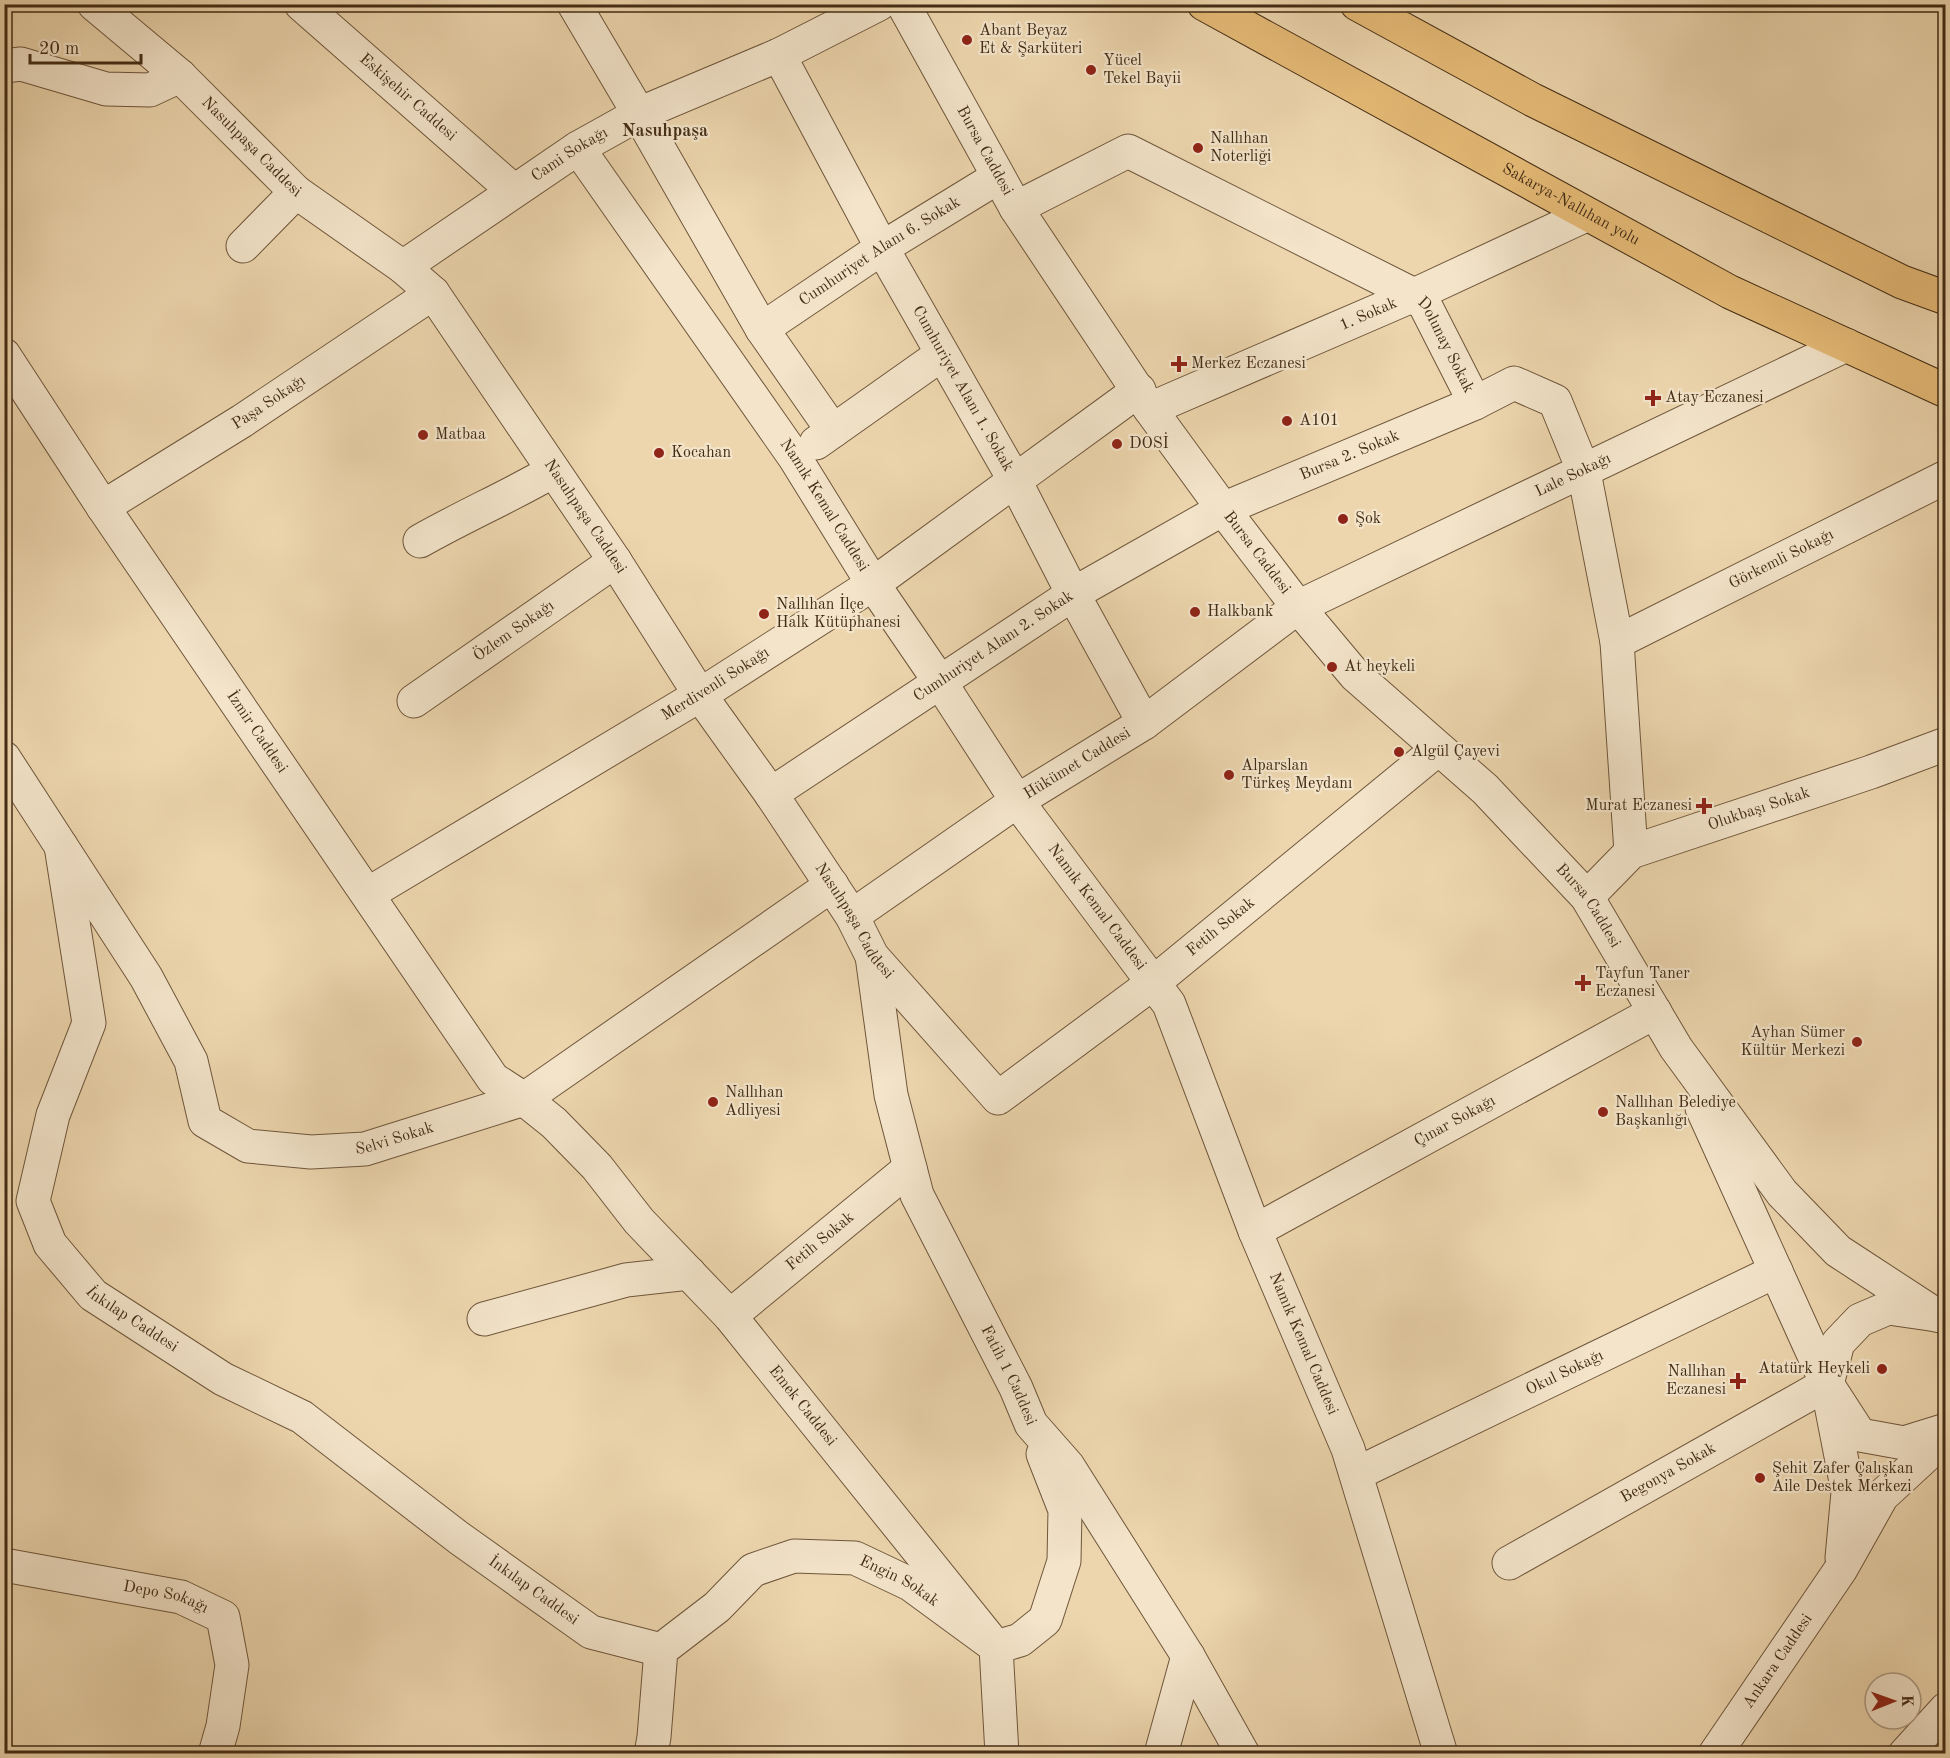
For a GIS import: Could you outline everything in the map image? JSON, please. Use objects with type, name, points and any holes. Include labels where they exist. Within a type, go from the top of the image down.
[{"type":"main road","name":"Sakarya-Nallıhan yolu","points":[[1204,4],[1731,292],[1946,392]]},
{"type":"main road","points":[[1357,4],[1533,100],[1902,282],[1946,298]]},
{"type":"street","name":"Nasuhpaşa Caddesi","points":[[94,4],[180,76],[296,192],[403,267],[433,293],[615,561],[700,695],[771,794],[832,885],[852,916],[872,956],[998,1098]]},
{"type":"street","name":"Eskişehir Caddesi","points":[[301,4],[514,191]]},
{"type":"street","points":[[574,4],[762,329],[833,431]]},
{"type":"street","name":"Cami Sokağı","points":[[403,267],[578,148],[639,114],[779,56],[879,4]]},
{"type":"street","name":"Bursa Caddesi","points":[[903,4],[1016,208],[1144,399],[1222,509],[1298,607],[1355,675],[1485,789],[1587,897],[1676,1048],[1782,1193],[1838,1251],[1942,1321]]},
{"type":"street","name":"Cumhuriyet Alanı 1. Sokak","points":[[779,56],[882,248],[1014,479],[1073,594],[1144,723]]},
{"type":"street","points":[[4,66],[21,64],[106,89],[150,90],[180,76]]},
{"type":"street","name":"Namık Kemal Caddesi","points":[[578,148],[795,458],[873,584],[1017,801],[1169,1004],[1255,1231],[1348,1449],[1441,1754]]},
{"type":"street","name":"Dolunay Sokak","points":[[1016,208],[1128,151],[1414,295],[1425,305],[1475,403],[1514,383],[1555,401],[1584,472],[1617,642],[1631,852]]},
{"type":"street","name":"Cumhuriyet Alanı 6. Sokak","points":[[762,329],[882,248],[998,177]]},
{"type":"street","points":[[243,246],[296,192]]},
{"type":"street","name":"1. Sokak","points":[[1144,399],[1414,295],[1586,214]]},
{"type":"street","name":"Paşa Sokağı","points":[[103,507],[242,421],[433,293]]},
{"type":"street","name":"Lale Sokağı","points":[[1298,607],[1846,345]]},
{"type":"street","points":[[795,458],[942,354]]},
{"type":"street","name":"İzmir Caddesi","points":[[4,355],[103,507],[493,1079],[524,1099]]},
{"type":"street","name":"Merdivenli Sokağı","points":[[368,894],[700,695],[873,584],[1014,479],[1144,399]]},
{"type":"street","name":"Bursa 2. Sokak","points":[[1222,509],[1475,403]]},
{"type":"street","points":[[420,541],[475,510],[512,495],[553,471]]},
{"type":"street","name":"Görkemli Sokağı","points":[[1617,642],[1946,477]]},
{"type":"street","name":"Cumhuriyet Alanı 2. Sokak","points":[[771,794],[1073,594],[1222,509]]},
{"type":"street","name":"Özlem Sokağı","points":[[414,701],[615,561]]},
{"type":"street","name":"Hükümet Caddesi","points":[[852,916],[1017,801],[1144,723],[1298,607]]},
{"type":"street","name":"Olukbaşı Sokak","points":[[1587,897],[1631,852],[1870,772],[1946,744]]},
{"type":"street","name":"Fetih Sokak","points":[[998,1098],[1153,982],[1438,749]]},
{"type":"street","name":"İnkılap Caddesi","points":[[4,758],[61,846],[89,1023],[53,1115],[33,1201],[50,1244],[93,1295],[223,1379],[302,1417],[459,1538],[591,1632],[661,1650]]},
{"type":"street","name":"Selvi Sokak","points":[[61,846],[146,976],[191,1061],[205,1121],[248,1146],[310,1152],[365,1149],[524,1099],[832,885]]},
{"type":"street","name":"Fatih 1 Caddesi","points":[[872,956],[891,1095],[916,1195],[1016,1388],[1031,1424],[1068,1466],[1188,1656],[1243,1754]]},
{"type":"street","name":"Çınar Sokağı","points":[[1255,1231],[1655,1012]]},
{"type":"street","name":"Bursa Caddesi","points":[[1676,1048],[1827,1384],[1860,1435],[1904,1443],[1946,1430]]},
{"type":"street","name":"Emek Caddesi","points":[[524,1099],[554,1123],[597,1167],[639,1221],[730,1316],[996,1647]]},
{"type":"street","name":"Fetih Sokak","points":[[730,1316],[910,1168]]},
{"type":"street","name":"Okul Sokağı","points":[[1356,1474],[1776,1271]]},
{"type":"street","points":[[484,1319],[626,1280],[689,1273]]},
{"type":"street","name":"Ankara Caddesi","points":[[1841,1569],[1848,1492],[1827,1384],[1838,1343],[1860,1320],[1888,1308],[1942,1321]]},
{"type":"street","name":"Begonya Sokak","points":[[1509,1563],[1827,1384]]},
{"type":"street","points":[[1002,1754],[996,1647],[1020,1640],[1045,1620],[1064,1561],[1065,1510],[1031,1424]]},
{"type":"street","name":"Ankara Caddesi","points":[[1715,1754],[1841,1569],[1882,1496],[1946,1437]]},
{"type":"street","name":"Engin Sokak","points":[[661,1650],[717,1607],[753,1570],[794,1556],[855,1558],[910,1584],[996,1647]]},
{"type":"street","name":"Depo Sokağı","points":[[4,1565],[181,1597],[223,1617],[231,1665],[223,1726],[215,1754]]},
{"type":"street","points":[[651,1754],[661,1650]]},
{"type":"street","points":[[1161,1754],[1188,1656]]},
{"type":"street","points":[[1905,1754],[1946,1709]]},
{"type":"place","name":"Abant Beyaz Et & Şarküteri","points":[[967,40]]},
{"type":"place","name":"Yücel Tekel Bayii","points":[[1091,70]]},
{"type":"place","name":"Nallıhan Noterliği","points":[[1198,148]]},
{"type":"place","name":"Merkez Eczanesi","points":[[1179,364]]},
{"type":"place","name":"Atay Eczanesi","points":[[1653,398]]},
{"type":"place","name":"A101","points":[[1287,421]]},
{"type":"place","name":"Matbaa","points":[[423,435]]},
{"type":"place","name":"DOSİ","points":[[1117,444]]},
{"type":"place","name":"Kocahan","points":[[659,453]]},
{"type":"place","name":"Şok","points":[[1343,519]]},
{"type":"place","name":"Halkbank","points":[[1195,612]]},
{"type":"place","name":"Nallıhan İlçe Halk Kütüphanesi","points":[[764,614]]},
{"type":"place","name":"At heykeli","points":[[1332,667]]},
{"type":"place","name":"Algül Çayevi","points":[[1399,752]]},
{"type":"place","name":"Alparslan Türkeş Meydanı","points":[[1229,775]]},
{"type":"place","name":"Murat Eczanesi","points":[[1704,806]]},
{"type":"place","name":"Tayfun Taner Eczanesi","points":[[1583,983]]},
{"type":"place","name":"Ayhan Sümer Kültür Merkezi","points":[[1857,1042]]},
{"type":"place","name":"Nallıhan Adliyesi","points":[[713,1102]]},
{"type":"place","name":"Nallıhan Belediye Başkanlığı","points":[[1603,1112]]},
{"type":"place","name":"Atatürk Heykeli","points":[[1882,1369]]},
{"type":"place","name":"Nallıhan Eczanesi","points":[[1738,1381]]},
{"type":"place","name":"Şehit Zafer Çalışkan Aile Destek Merkezi","points":[[1760,1478]]},
{"type":"district","name":"Nasuhpaşa","points":[[665,131]]}]
